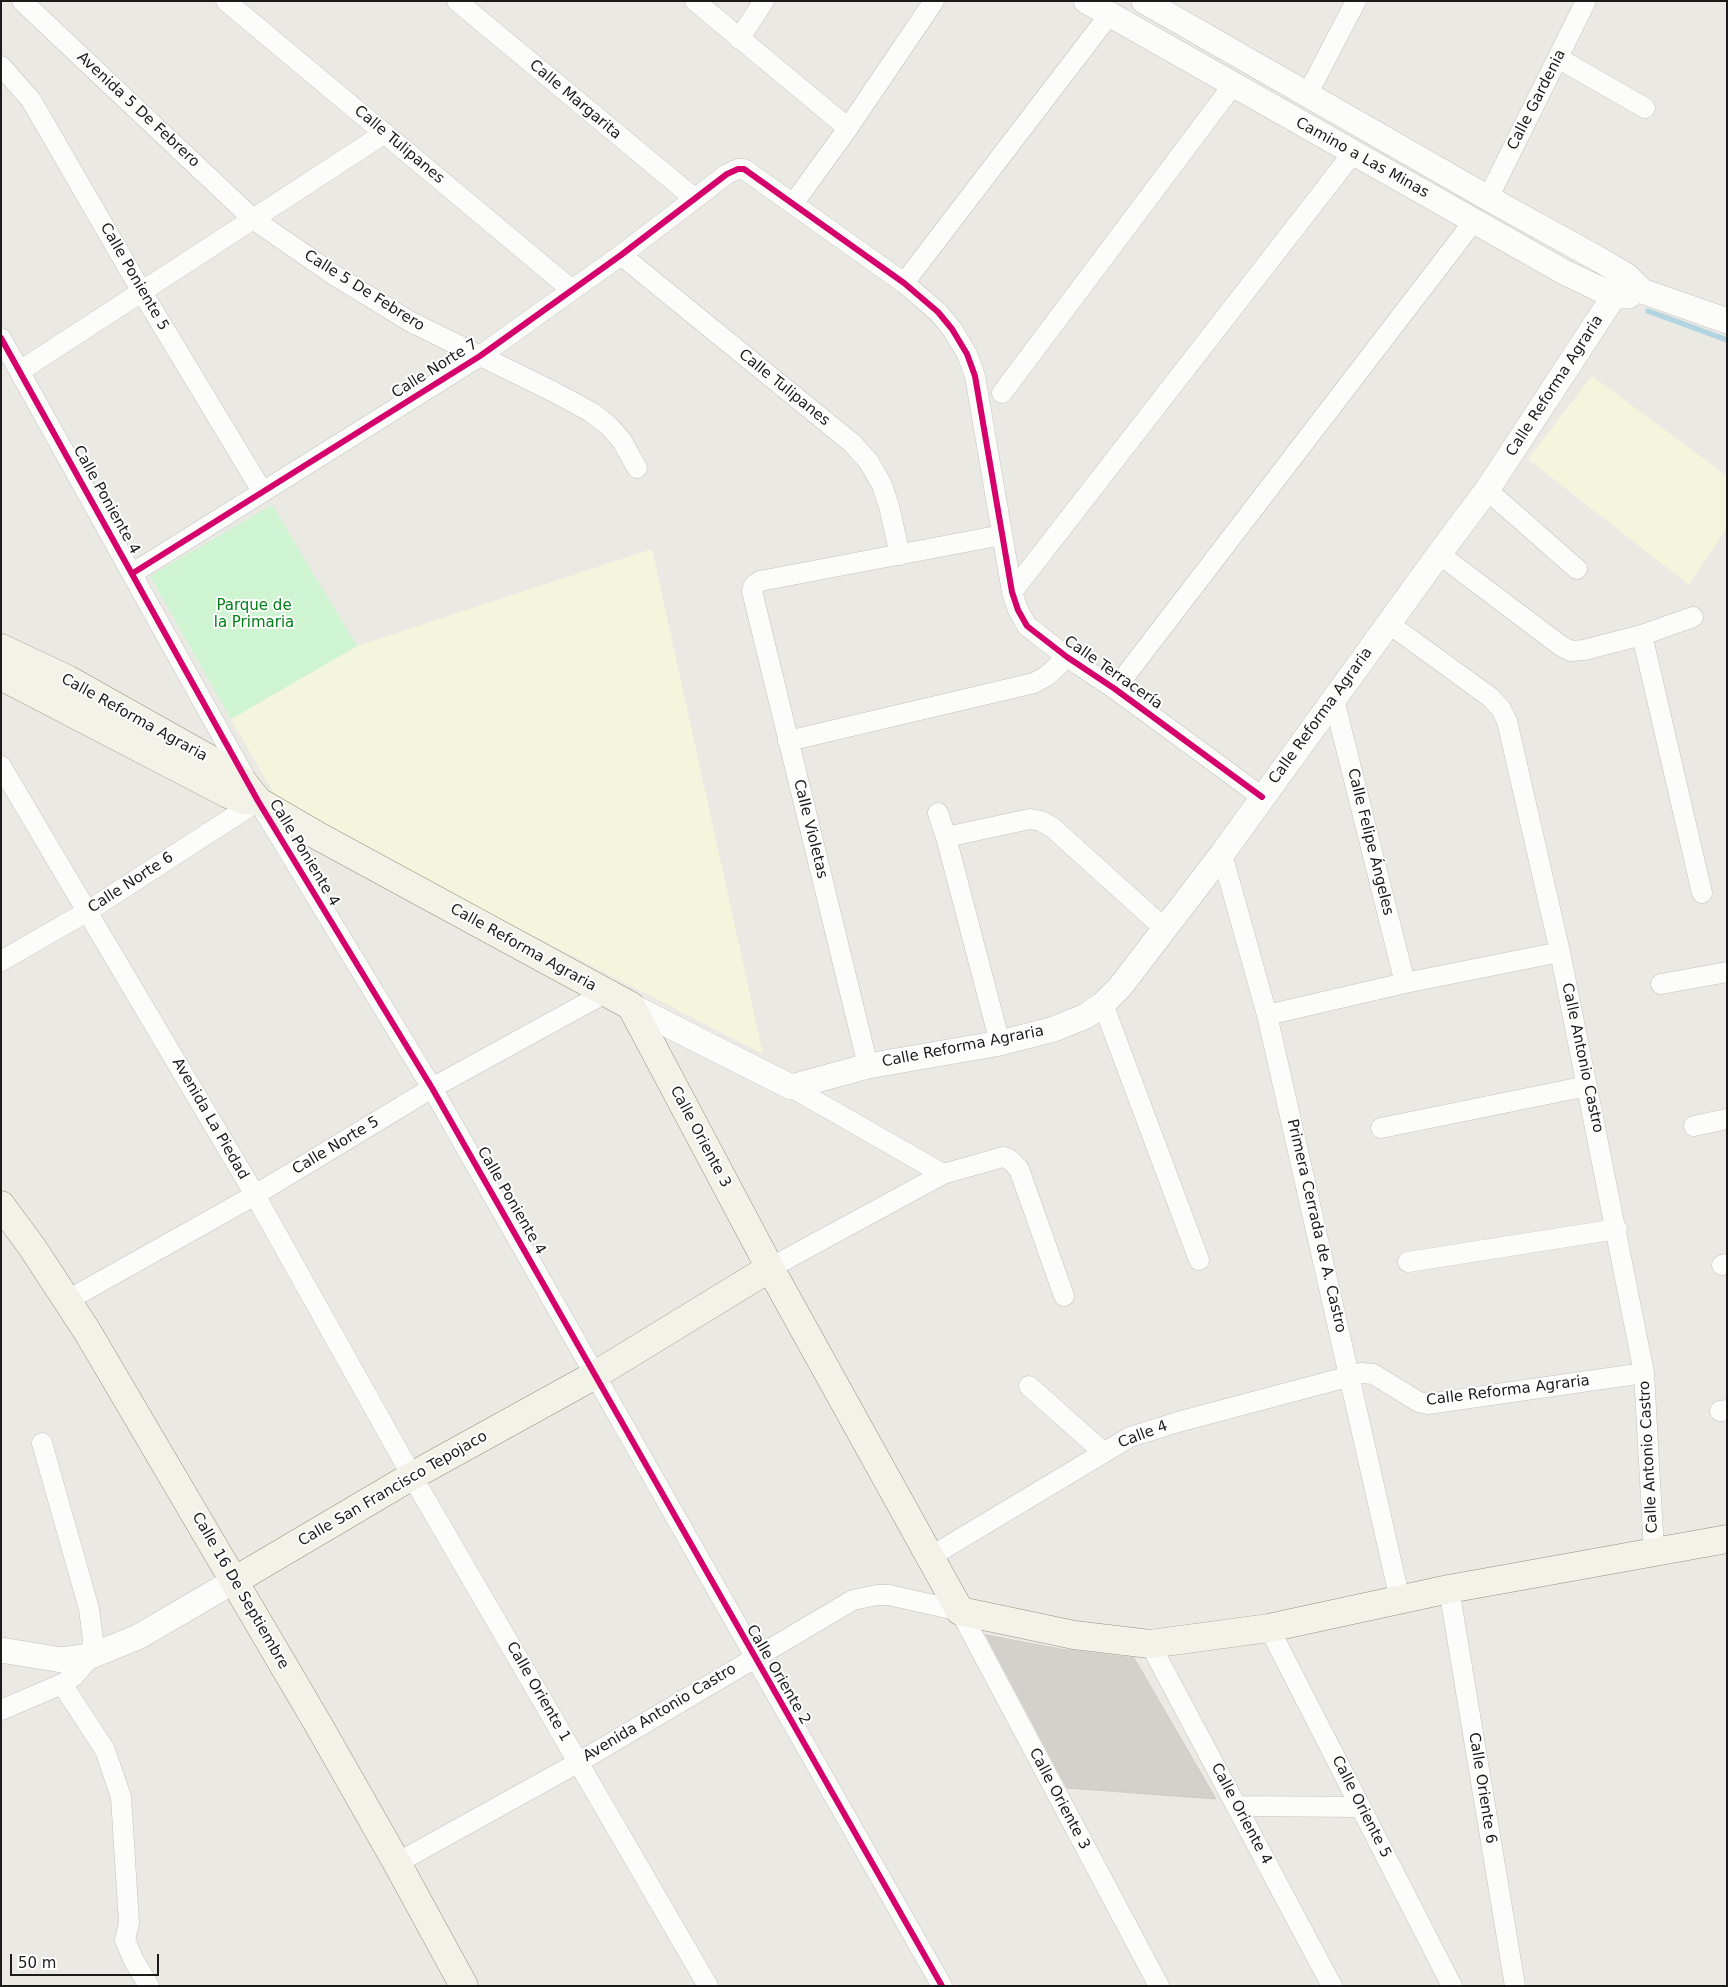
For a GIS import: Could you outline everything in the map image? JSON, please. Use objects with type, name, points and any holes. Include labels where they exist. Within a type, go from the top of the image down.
[{"type":"main road","name":"Calle Reforma Agraria","points":[[1,648],[67,679],[227,769],[243,782],[258,801],[631,1006]]},
{"type":"main road","name":"Calle Reforma Agraria","points":[[1,676],[228,794],[243,800],[258,801]]},
{"type":"main road","name":"Calle Oriente 3","points":[[631,1006],[770,1268],[960,1611]]},
{"type":"main road","name":"Calle 16 De Septiembre","points":[[1,1205],[68,1300],[234,1581],[397,1863],[464,1986]]},
{"type":"main road","name":"Calle San Francisco Tepojaco","points":[[234,1581],[412,1476],[595,1375],[770,1268]]},
{"type":"main road","points":[[960,1611],[1074,1635],[1150,1644],[1269,1628],[1449,1589],[1727,1539]]},
{"type":"street","name":"Avenida 5 De Febrero","points":[[22,1],[253,219]]},
{"type":"street","name":"Calle Tulipanes","points":[[226,1],[572,290]]},
{"type":"street","name":"Calle Margarita","points":[[457,1],[694,198]]},
{"type":"street","points":[[695,1],[848,128]]},
{"type":"street","points":[[739,39],[764,1]]},
{"type":"street","points":[[793,204],[848,128],[934,1]]},
{"type":"street","name":"Camino a Las Minas","points":[[1086,1],[1593,287],[1628,287]]},
{"type":"street","points":[[1307,95],[1356,1]]},
{"type":"street","name":"Calle Gardenia","points":[[1488,198],[1586,1]]},
{"type":"street","name":"Camino a Las Minas","points":[[1147,2],[1488,198],[1628,287],[1727,321]]},
{"type":"street","points":[[904,283],[1109,15]]},
{"type":"street","points":[[1558,58],[1645,108]]},
{"type":"street","name":"Calle Poniente 5","points":[[1,66],[31,100],[142,292],[262,491]]},
{"type":"street","points":[[1002,393],[1233,85]]},
{"type":"street","points":[[20,371],[385,133]]},
{"type":"street","points":[[1012,592],[1353,153]]},
{"type":"street","name":"Calle Norte 7","points":[[132,573],[480,356],[621,255],[727,174],[738,169]]},
{"type":"street","name":"Calle Terracería","points":[[738,169],[748,171],[904,283],[938,312],[966,354],[975,376],[1012,592],[1018,610],[1028,626],[1066,657],[1115,689],[1262,797]]},
{"type":"street","name":"Calle 5 De Febrero","points":[[253,219],[334,275],[403,317],[552,391],[590,412],[609,426],[622,441],[637,468]]},
{"type":"street","points":[[1115,689],[1474,221]]},
{"type":"street","name":"Calle Tulipanes","points":[[621,255],[852,443],[869,462],[882,484],[900,555]]},
{"type":"street","name":"Calle Reforma Agraria","points":[[791,1087],[868,1066],[1000,1043],[1054,1029],[1086,1016],[1103,1004],[1120,987],[1222,854],[1388,623],[1487,490],[1628,287]]},
{"type":"street","name":"Calle Poniente 4","points":[[1,338],[258,801],[432,1088],[595,1375]]},
{"type":"street","points":[[1487,490],[1577,568]]},
{"type":"street","points":[[900,555],[1002,535]]},
{"type":"street","points":[[1439,554],[1571,652],[1642,635],[1693,617]]},
{"type":"street","name":"Calle Violetas","points":[[868,1066],[752,591],[754,585],[760,581],[900,555]]},
{"type":"street","name":"Calle Antonio Castro","points":[[1388,623],[1490,697],[1501,709],[1507,721],[1560,952],[1617,1228],[1644,1373],[1654,1552]]},
{"type":"street","points":[[1642,635],[1702,893]]},
{"type":"street","points":[[788,741],[1034,683],[1051,673],[1066,657]]},
{"type":"street","name":"Calle Felipe Ángeles","points":[[1334,700],[1405,983]]},
{"type":"street","name":"Avenida La Piedad","points":[[1,766],[255,1195],[412,1476]]},
{"type":"street","name":"Calle Norte 6","points":[[1,961],[88,911],[258,801]]},
{"type":"street","points":[[938,813],[1000,1043]]},
{"type":"street","points":[[946,838],[1030,819],[1041,821],[1053,828],[1164,929]]},
{"type":"street","name":"Primera Cerrada de A. Castro","points":[[1222,854],[1267,1015],[1400,1600]]},
{"type":"street","points":[[1267,1015],[1405,983],[1560,952]]},
{"type":"street","points":[[1661,984],[1727,972]]},
{"type":"street","name":"Calle Norte 5","points":[[68,1300],[255,1195],[432,1088],[605,993]]},
{"type":"street","points":[[1103,1004],[1199,1260]]},
{"type":"street","name":"Calle Reforma Agraria","points":[[631,1006],[791,1087],[943,1174]]},
{"type":"street","points":[[1381,1128],[1587,1086]]},
{"type":"street","points":[[1694,1126],[1727,1119]]},
{"type":"street","points":[[770,1268],[943,1174],[1003,1157],[1020,1169],[1064,1296]]},
{"type":"street","points":[[1408,1262],[1617,1228]]},
{"type":"street","name":"Calle Reforma Agraria","points":[[1350,1377],[1362,1373],[1373,1374],[1419,1402],[1428,1404],[1644,1373]]},
{"type":"street","name":"Calle Oriente 2","points":[[595,1375],[942,1986]]},
{"type":"street","name":"Calle 4","points":[[930,1557],[1130,1437],[1178,1422],[1350,1377]]},
{"type":"street","points":[[1029,1386],[1103,1452]]},
{"type":"street","points":[[1,1710],[62,1684],[74,1676],[91,1656],[93,1639],[89,1609],[42,1443]]},
{"type":"street","name":"Calle Oriente 1","points":[[412,1476],[708,1986]]},
{"type":"street","name":"Calle San Francisco Tepojaco","points":[[1,1650],[62,1660],[91,1656],[138,1637],[234,1581]]},
{"type":"street","name":"Calle Oriente 6","points":[[1449,1589],[1515,1986]]},
{"type":"street","name":"Avenida Antonio Castro","points":[[397,1863],[579,1762],[853,1600],[889,1595],[960,1611]]},
{"type":"street","name":"Calle Oriente 3","points":[[960,1611],[1158,1986]]},
{"type":"street","name":"Calle Oriente 5","points":[[1269,1628],[1452,1986]]},
{"type":"street","name":"Calle Oriente 4","points":[[1150,1644],[1332,1986]]},
{"type":"street","points":[[62,1684],[105,1750],[121,1797],[129,1923],[125,1940],[134,1961],[149,1986]]},
{"type":"street","points":[[1237,1806],[1361,1807]]},
{"type":"shaded area","points":[[1592,376],[1727,476],[1727,527],[1689,585],[1528,459]]},
{"type":"shaded area","points":[[652,549],[763,1054],[281,806],[231,719],[357,646]]},
{"type":"green space","name":"Parque de la Primaria","points":[[272,505],[357,646],[231,719],[150,576]]},
{"type":"building","points":[[986,1635],[1060,1649],[1134,1658],[1216,1799],[1067,1788]]},
{"type":"waterway","points":[[1648,311],[1727,340]]},
{"type":"cycle path","points":[[133,573],[480,356],[621,255],[727,174],[738,169],[744,169],[904,283],[938,312],[952,329],[967,354],[975,376],[1012,592],[1018,610],[1027,626],[1067,657],[1115,689],[1262,797]]},
{"type":"cycle path","points":[[1,338],[258,801],[432,1088],[942,1986]]}]
